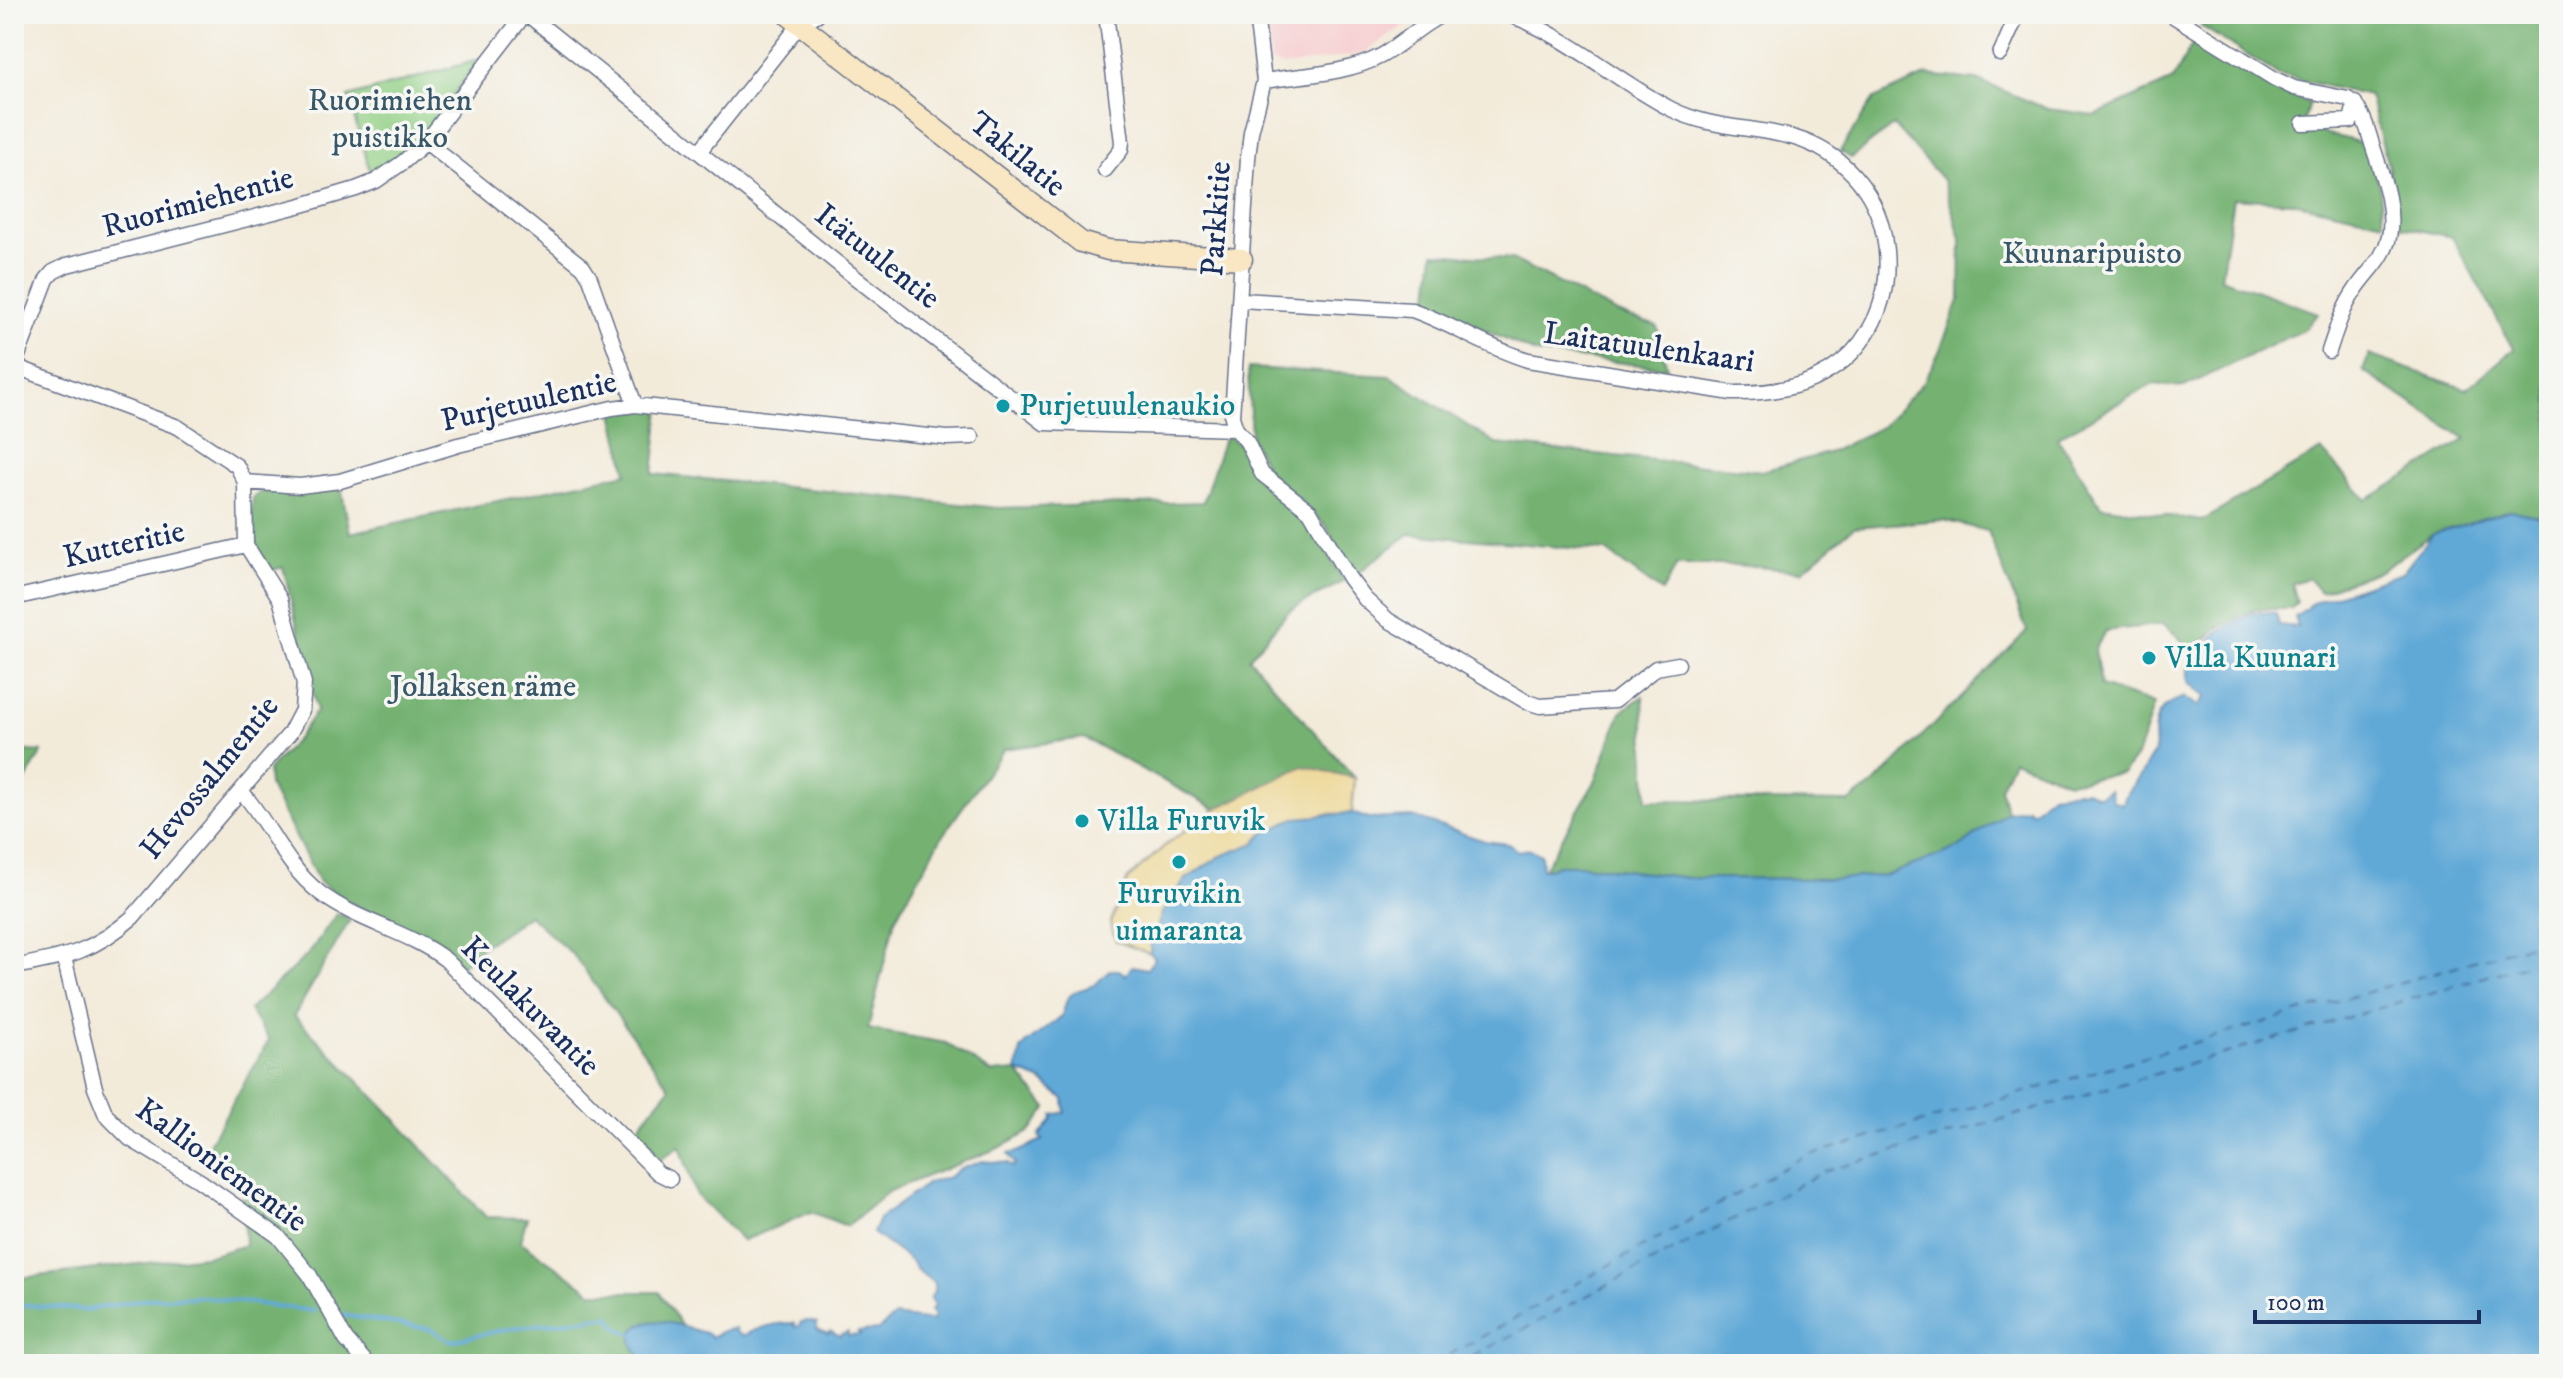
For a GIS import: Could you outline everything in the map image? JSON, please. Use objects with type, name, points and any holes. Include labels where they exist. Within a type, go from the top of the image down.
[{"type":"street","name":"Ruorimiehentie","points":[[14,366],[47,279],[59,268],[356,189],[389,173],[426,142],[526,14]]},
{"type":"street","name":"Itätuulentie","points":[[526,14],[852,275],[1044,423],[1236,429]]},
{"type":"street","points":[[1105,170],[1121,150],[1122,142],[1106,14]]},
{"type":"street","name":"Parkkitie","points":[[1236,429],[1232,417],[1251,132],[1264,81],[1256,14]]},
{"type":"street","points":[[1264,81],[1365,63],[1383,55],[1444,14]]},
{"type":"street","name":"Laitatuulenkaari","points":[[1240,300],[1412,310],[1509,355],[1528,360],[1732,393],[1762,393],[1809,383],[1832,370],[1856,348],[1879,311],[1887,267],[1881,220],[1872,198],[1858,179],[1825,151],[1796,138],[1720,126],[1669,108],[1542,29],[1507,14]]},
{"type":"street","points":[[2000,54],[2018,14]]},
{"type":"street","points":[[2170,14],[2275,79],[2294,88],[2348,99],[2363,115],[2385,183],[2390,226],[2382,256],[2347,303],[2329,351]]},
{"type":"street","points":[[699,152],[802,17]]},
{"type":"street","name":"Takilatie","points":[[802,17],[1081,242],[1108,250],[1242,259]]},
{"type":"street","points":[[2303,123],[2351,121],[2355,103]]},
{"type":"street","points":[[426,142],[583,267],[590,278],[635,405]]},
{"type":"street","points":[[14,366],[178,427],[237,466],[245,482],[246,545]]},
{"type":"street","name":"Purjetuulentie","points":[[245,482],[300,486],[340,481],[458,445],[635,405],[932,437],[972,437]]},
{"type":"street","points":[[1236,429],[1247,442],[1262,474],[1310,511],[1349,578],[1374,609],[1527,702],[1540,706],[1614,701],[1656,668],[1678,664]]},
{"type":"street","name":"Kutteritie","points":[[14,598],[246,545]]},
{"type":"street","name":"Hevossalmentie","points":[[14,967],[64,957],[97,945],[133,917],[295,726],[305,697],[299,661],[280,599],[246,545]]},
{"type":"street","name":"Keulakuvantie","points":[[241,791],[263,818],[280,851],[312,887],[337,904],[425,946],[446,960],[647,1163],[670,1179]]},
{"type":"street","name":"Kallioniementie","points":[[64,957],[95,1088],[106,1115],[130,1139],[212,1188],[278,1236],[309,1274],[346,1340],[364,1360]]},
{"type":"shaded area","points":[[1266,14],[1421,14],[1363,54],[1282,66],[1271,62]]},
{"type":"green space","name":"Kuunaripuisto","points":[[2206,14],[2549,14],[2549,271],[2544,295],[2549,297],[2549,519],[2510,510],[2433,534],[2382,570],[2320,592],[2308,578],[2292,583],[2297,602],[2291,609],[2254,609],[2214,630],[2195,653],[2164,624],[2105,631],[2095,650],[2101,686],[2154,704],[2138,754],[2123,773],[2068,782],[2013,760],[2000,788],[2007,812],[1960,847],[1889,875],[1837,879],[1688,878],[1583,865],[1544,869],[1596,780],[1621,712],[1643,696],[1647,800],[1849,802],[1874,784],[2027,631],[1988,531],[1943,520],[1854,527],[1802,571],[1735,565],[1677,565],[1662,592],[1606,551],[1409,534],[1354,576],[1327,527],[1267,470],[1251,438],[1248,368],[1390,376],[1496,444],[1762,471],[1831,452],[1883,426],[1925,380],[1960,298],[1961,239],[1943,180],[1894,125],[1851,158],[1840,151],[1874,99],[1927,75],[1977,80],[2048,109],[2095,115],[2173,80],[2196,37],[2291,96],[2309,103],[2303,123],[2312,130],[2367,144],[2379,184],[2384,222],[2292,202],[2233,198],[2221,278],[2318,313],[2305,329],[2184,387],[2153,384],[2057,437],[2101,506],[2202,521],[2321,450],[2367,500],[2466,439],[2363,371],[2369,355],[2466,389],[2514,349],[2452,237],[2399,226],[2388,165],[2369,96],[2279,75],[2201,26]]},
{"type":"green space","name":"Ruorimiehen puistikko","points":[[478,60],[430,126],[397,158],[371,174],[348,97]]},
{"type":"green space","points":[[1434,253],[1512,259],[1617,313],[1657,326],[1667,368],[1535,353],[1428,304]]},
{"type":"green space","name":"Jollaksen räme","points":[[612,408],[660,408],[653,474],[999,508],[1203,502],[1225,435],[1241,445],[1305,514],[1344,581],[1289,611],[1249,658],[1355,778],[1303,766],[1216,809],[1084,738],[1004,749],[943,835],[895,919],[868,1029],[946,1043],[992,1073],[1017,1071],[1047,1108],[1031,1131],[1001,1147],[889,1191],[847,1226],[811,1212],[743,1241],[696,1195],[680,1146],[657,1162],[630,1137],[670,1088],[575,957],[529,915],[472,954],[461,967],[319,882],[269,785],[268,770],[297,739],[317,710],[283,567],[270,571],[254,536],[253,498],[260,492],[341,487],[350,533],[627,473]]},
{"type":"green space","points":[[14,750],[42,752],[14,800]]},
{"type":"green space","points":[[337,913],[350,920],[294,1016],[486,1217],[527,1218],[520,1241],[592,1292],[659,1292],[681,1325],[651,1322],[646,1361],[653,1364],[14,1364],[14,1279],[213,1255],[245,1245],[242,1192],[203,1154],[269,1040],[249,1010],[309,953]]},
{"type":"sand","name":"Furuvikin uimaranta","points":[[1303,766],[1355,778],[1352,813],[1324,814],[1263,834],[1255,843],[1219,857],[1185,880],[1151,944],[1150,954],[1116,941],[1110,924],[1128,879],[1169,842],[1216,809]]},
{"type":"water","points":[[2510,510],[2549,519],[2549,1364],[653,1364],[634,1348],[632,1334],[635,1329],[651,1322],[673,1324],[711,1337],[736,1328],[736,1332],[743,1336],[767,1326],[794,1323],[795,1327],[809,1321],[817,1323],[817,1329],[828,1334],[830,1331],[839,1336],[848,1332],[848,1336],[878,1330],[895,1316],[932,1321],[934,1316],[931,1310],[935,1305],[930,1298],[934,1283],[911,1261],[873,1233],[879,1219],[928,1183],[982,1161],[1008,1163],[1012,1167],[1015,1164],[1008,1154],[1043,1140],[1039,1136],[1053,1115],[1065,1112],[1064,1099],[1040,1080],[1017,1071],[1021,1050],[1062,1016],[1067,999],[1077,991],[1095,985],[1110,970],[1119,970],[1126,975],[1132,966],[1147,969],[1155,958],[1150,954],[1151,944],[1162,913],[1185,880],[1219,857],[1255,843],[1263,834],[1295,818],[1352,813],[1369,819],[1413,817],[1485,841],[1508,844],[1518,851],[1530,849],[1541,855],[1542,869],[1558,865],[1583,865],[1688,878],[1837,879],[1888,875],[1960,847],[2007,812],[2027,808],[2032,812],[2051,794],[2086,790],[2099,796],[2110,790],[2113,801],[2123,804],[2127,792],[2155,752],[2155,724],[2161,711],[2185,697],[2198,706],[2206,697],[2188,682],[2188,668],[2216,633],[2254,612],[2276,613],[2279,625],[2298,627],[2295,617],[2313,603],[2402,573],[2433,534]]},
{"type":"waterway","points":[[14,1304],[86,1310],[152,1298],[203,1297],[314,1311]]},
{"type":"waterway","points":[[342,1315],[430,1329],[451,1341],[512,1328],[609,1316],[619,1329],[632,1334]]},
{"type":"ferry route","points":[[1433,1364],[1803,1157],[2549,939]]},
{"type":"ferry route","points":[[1457,1364],[1823,1172],[2549,958]]},
{"type":"place","name":"Purjetuulenaukio","points":[[1003,406]]},
{"type":"place","name":"Villa Kuunari","points":[[2149,658]]},
{"type":"place","name":"Villa Furuvik","points":[[1082,821]]},
{"type":"place","name":"Furuvikin uimaranta","points":[[1179,862]]}]
